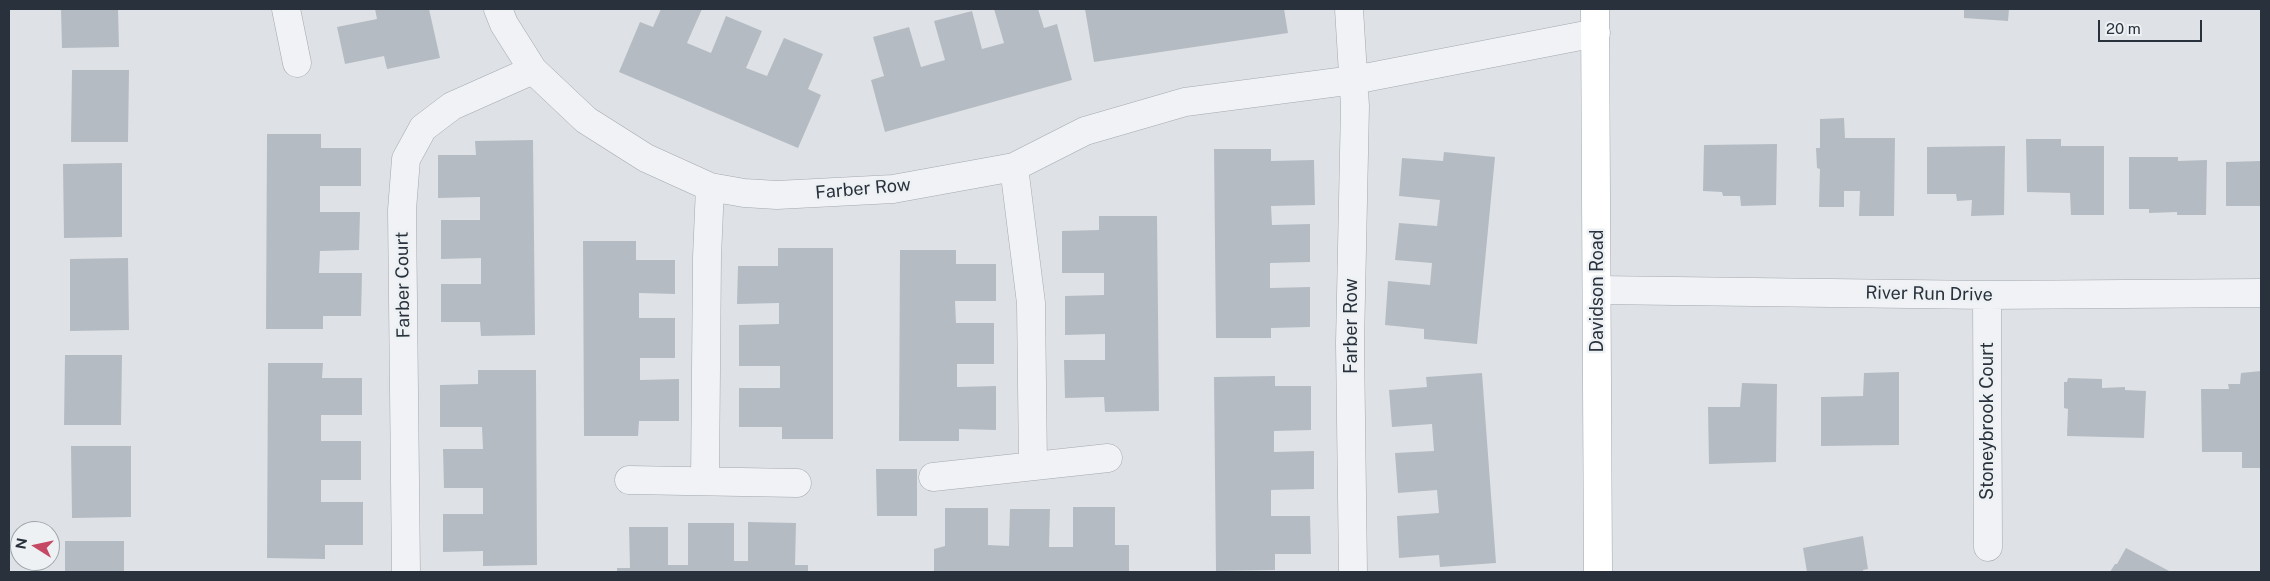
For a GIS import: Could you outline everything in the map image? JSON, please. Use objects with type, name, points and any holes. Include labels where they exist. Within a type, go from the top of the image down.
[{"type":"main road","name":"Davidson Road","points":[[1596,21],[1598,572]]},
{"type":"street","points":[[286,9],[297,63]]},
{"type":"street","name":"Farber Row","points":[[498,9],[504,24],[533,70],[586,120],[646,158],[710,187],[744,193],[777,195],[892,189],[1014,167],[1086,131],[1185,102],[1354,80],[1596,21]]},
{"type":"street","points":[[1349,9],[1354,80]]},
{"type":"street","name":"Farber Court","points":[[406,572],[402,210],[406,159],[423,128],[452,106],[533,70]]},
{"type":"street","name":"Farber Row","points":[[1353,572],[1350,343],[1354,80]]},
{"type":"street","points":[[1014,167],[1031,303],[1033,466]]},
{"type":"street","points":[[705,481],[707,257],[710,187]]},
{"type":"street","name":"River Run Drive","points":[[1597,290],[1987,295],[2261,293]]},
{"type":"street","name":"Stoneybrook Court","points":[[1987,295],[1988,547]]},
{"type":"street","points":[[932,477],[1108,458]]},
{"type":"street","points":[[629,480],[797,483]]},
{"type":"building","points":[[61,9],[118,9],[119,47],[62,48]]},
{"type":"building","points":[[375,9],[429,9],[440,58],[387,69],[384,56],[345,64],[337,27],[377,19]]},
{"type":"building","points":[[661,9],[702,9],[687,43],[711,53],[726,16],[762,31],[746,68],[767,76],[784,38],[823,54],[808,89],[821,95],[798,148],[619,72],[640,22],[653,27]]},
{"type":"building","points":[[994,9],[1038,9],[1044,28],[1057,24],[1072,80],[885,132],[871,80],[884,76],[873,37],[909,27],[921,67],[945,60],[934,21],[972,11],[982,49],[1004,43]]},
{"type":"building","points":[[1085,9],[1284,9],[1288,33],[1094,62]]},
{"type":"building","points":[[1964,9],[2009,9],[2008,21],[1964,18]]},
{"type":"building","points":[[72,70],[129,70],[128,142],[71,142]]},
{"type":"building","points":[[1844,118],[1845,138],[1895,138],[1894,216],[1859,216],[1860,191],[1844,191],[1844,207],[1819,207],[1820,169],[1817,168],[1816,148],[1820,148],[1820,119]]},
{"type":"building","points":[[267,134],[321,134],[321,148],[361,148],[361,186],[320,186],[320,212],[360,212],[359,250],[320,251],[319,273],[362,273],[361,316],[323,316],[323,329],[266,329]]},
{"type":"building","points":[[2026,139],[2061,139],[2061,146],[2104,146],[2104,215],[2071,215],[2070,193],[2027,192]]},
{"type":"building","points":[[533,140],[535,335],[481,336],[480,322],[441,322],[441,284],[481,284],[481,258],[441,259],[441,220],[480,220],[480,197],[438,198],[438,155],[476,155],[475,141]]},
{"type":"building","points":[[1777,144],[1776,205],[1741,206],[1740,196],[1723,196],[1722,192],[1703,191],[1704,145]]},
{"type":"building","points":[[2005,146],[2004,215],[1971,216],[1972,200],[1957,201],[1956,194],[1927,194],[1927,147]]},
{"type":"building","points":[[1214,149],[1271,149],[1271,161],[1314,160],[1315,205],[1271,206],[1272,225],[1310,224],[1310,262],[1270,263],[1270,288],[1310,287],[1310,327],[1271,328],[1271,338],[1216,338]]},
{"type":"building","points":[[1444,152],[1495,157],[1477,344],[1424,339],[1424,329],[1385,325],[1388,281],[1430,285],[1432,263],[1395,260],[1399,223],[1437,226],[1440,200],[1399,196],[1402,158],[1443,161]]},
{"type":"building","points":[[2129,157],[2178,157],[2178,161],[2207,160],[2206,215],[2177,215],[2177,212],[2149,213],[2149,209],[2129,209]]},
{"type":"building","points":[[2261,161],[2261,206],[2226,206],[2226,162]]},
{"type":"building","points":[[122,163],[122,237],[64,238],[63,164]]},
{"type":"building","points":[[1099,216],[1157,216],[1159,411],[1105,412],[1104,397],[1065,398],[1064,360],[1105,360],[1105,334],[1065,335],[1065,296],[1104,295],[1104,273],[1062,273],[1062,231],[1099,230]]},
{"type":"building","points":[[583,241],[636,241],[636,260],[675,260],[675,294],[639,293],[639,318],[675,318],[675,358],[640,358],[640,380],[679,379],[679,421],[639,421],[638,436],[584,436]]},
{"type":"building","points":[[778,248],[833,248],[833,439],[782,439],[782,427],[739,427],[739,388],[780,388],[780,366],[739,366],[739,325],[779,324],[779,303],[737,304],[738,266],[778,266]]},
{"type":"building","points":[[900,250],[956,250],[956,264],[996,264],[996,301],[955,301],[956,323],[994,323],[994,364],[957,364],[957,387],[996,386],[996,430],[959,429],[959,441],[899,441]]},
{"type":"building","points":[[128,258],[129,330],[70,331],[70,259]]},
{"type":"building","points":[[65,355],[122,355],[121,425],[64,425]]},
{"type":"building","points":[[268,363],[323,363],[322,378],[362,378],[362,415],[321,415],[321,441],[361,441],[361,480],[321,480],[321,502],[363,502],[363,545],[325,545],[325,559],[267,558]]},
{"type":"building","points":[[478,370],[536,370],[537,565],[483,566],[483,551],[443,552],[443,514],[483,514],[483,488],[444,488],[443,449],[483,449],[482,427],[440,427],[440,385],[478,384]]},
{"type":"building","points":[[2261,371],[2261,468],[2242,468],[2242,452],[2202,452],[2201,389],[2229,389],[2228,384],[2240,384],[2241,373]]},
{"type":"building","points":[[1899,372],[1899,445],[1821,446],[1821,397],[1863,396],[1864,373]]},
{"type":"building","points":[[1482,373],[1496,563],[1440,567],[1439,555],[1399,558],[1397,516],[1439,513],[1437,490],[1398,493],[1395,453],[1434,451],[1432,424],[1392,427],[1389,390],[1427,387],[1426,377]]},
{"type":"building","points":[[1275,376],[1275,386],[1311,386],[1311,430],[1274,431],[1274,452],[1314,451],[1314,489],[1271,490],[1271,516],[1310,516],[1311,554],[1275,554],[1275,570],[1216,571],[1214,377]]},
{"type":"building","points":[[2068,378],[2102,379],[2102,388],[2125,387],[2125,390],[2146,391],[2144,438],[2067,436],[2068,409],[2064,408],[2064,382],[2067,382]]},
{"type":"building","points":[[1742,383],[1777,384],[1776,462],[1709,464],[1708,407],[1740,407]]},
{"type":"building","points":[[71,446],[131,446],[131,517],[72,518]]},
{"type":"building","points":[[876,469],[917,469],[917,516],[877,516]]},
{"type":"building","points":[[1073,507],[1115,507],[1115,545],[1129,545],[1129,572],[934,572],[934,549],[945,546],[945,508],[988,508],[988,545],[1009,546],[1010,509],[1050,509],[1049,547],[1073,547]]},
{"type":"building","points":[[748,522],[796,523],[795,565],[808,565],[808,572],[617,572],[617,568],[630,568],[629,527],[668,527],[668,565],[688,565],[688,523],[734,523],[734,561],[748,561]]},
{"type":"building","points":[[1863,536],[1868,569],[1863,570],[1863,572],[1807,572],[1803,548]]},
{"type":"building","points":[[65,541],[124,541],[124,572],[65,572]]},
{"type":"building","points":[[2126,548],[2171,572],[2110,572]]}]
